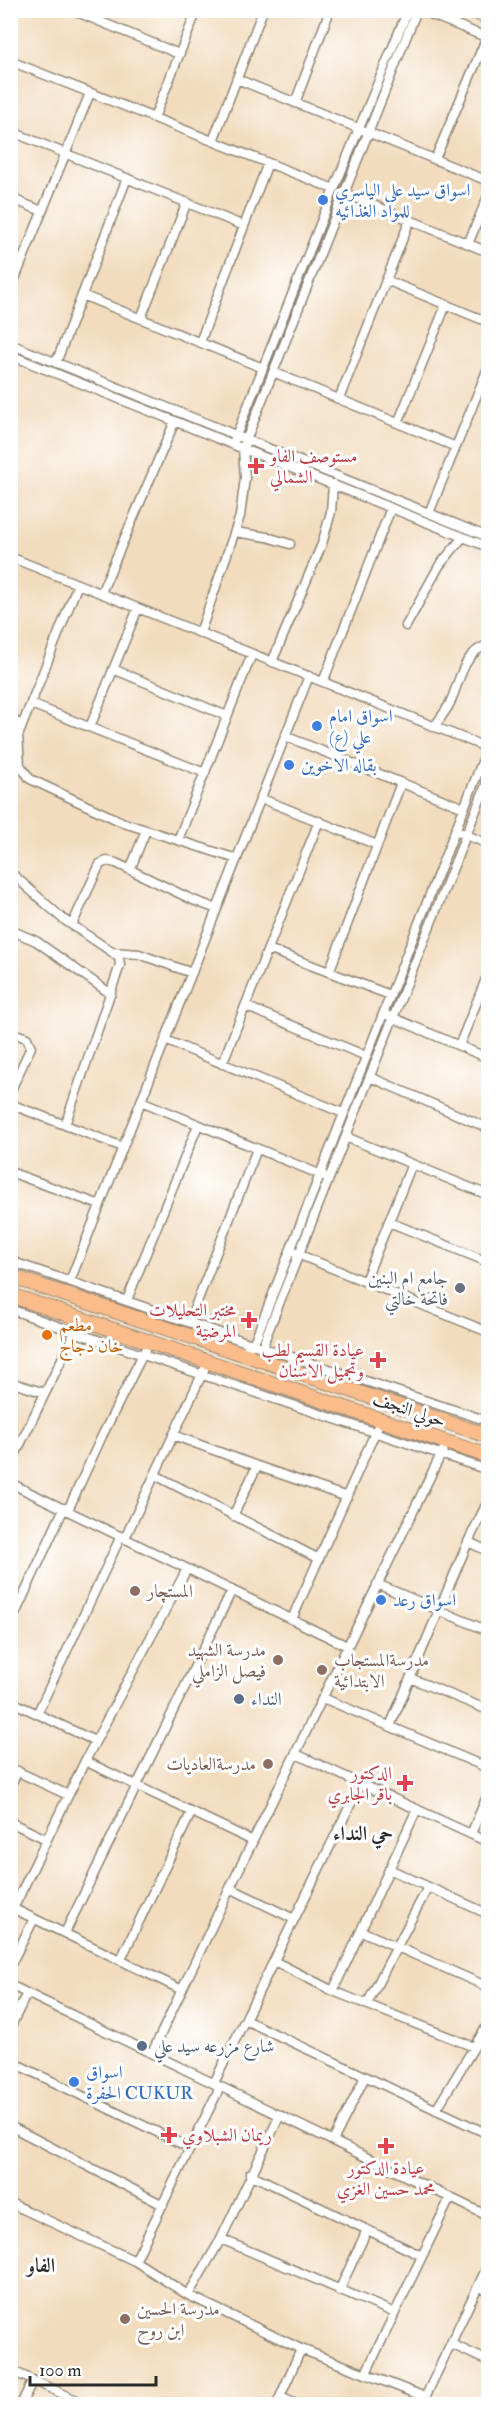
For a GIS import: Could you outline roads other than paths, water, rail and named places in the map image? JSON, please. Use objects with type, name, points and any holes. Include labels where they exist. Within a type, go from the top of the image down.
[{"type":"main road","points":[[470,10],[489,18]]},
{"type":"main road","name":"حولي النجف","points":[[10,1275],[240,1353],[265,1354],[489,1436]]},
{"type":"main road","points":[[27,1300],[26,1293],[32,1283]]},
{"type":"main road","name":"حولي النجف","points":[[10,1295],[81,1319],[146,1348],[205,1368],[444,1448],[489,1456]]},
{"type":"street","points":[[72,10],[179,54]]},
{"type":"street","points":[[154,118],[197,10]]},
{"type":"street","points":[[213,141],[263,10]]},
{"type":"street","points":[[295,103],[330,10]]},
{"type":"street","points":[[234,440],[408,10]]},
{"type":"street","points":[[200,633],[235,532],[244,495],[245,444],[419,10],[488,37],[435,159]]},
{"type":"street","points":[[10,61],[334,189]]},
{"type":"street","points":[[237,79],[489,181]]},
{"type":"street","points":[[10,291],[15,269],[42,211],[90,93]]},
{"type":"street","points":[[10,130],[244,226]]},
{"type":"street","points":[[200,342],[268,163]]},
{"type":"street","points":[[56,363],[127,178]]},
{"type":"street","points":[[345,193],[489,252]]},
{"type":"street","points":[[468,244],[489,196]]},
{"type":"street","points":[[10,198],[42,211]]},
{"type":"street","points":[[141,318],[187,202]]},
{"type":"street","points":[[339,399],[410,220]]},
{"type":"street","points":[[386,280],[489,322]]},
{"type":"street","points":[[82,295],[263,368]]},
{"type":"street","points":[[398,423],[446,305]]},
{"type":"street","points":[[10,344],[234,440]]},
{"type":"street","points":[[10,355],[175,421],[245,444],[488,536]]},
{"type":"street","points":[[429,513],[489,368]]},
{"type":"street","points":[[273,372],[456,447]]},
{"type":"street","points":[[100,593],[175,421]]},
{"type":"street","points":[[245,444],[333,484],[489,547]]},
{"type":"street","points":[[272,662],[322,544],[331,512],[333,484]]},
{"type":"street","points":[[323,682],[391,508]]},
{"type":"street","points":[[235,532],[267,537],[290,544]]},
{"type":"street","points":[[406,626],[439,566],[463,537]]},
{"type":"street","points":[[11,559],[488,748],[252,1344],[240,1353]]},
{"type":"street","points":[[78,584],[18,736],[20,765],[30,779],[124,823],[237,859]]},
{"type":"street","points":[[90,728],[138,608]]},
{"type":"street","points":[[435,727],[449,705],[468,659],[474,651],[489,645]]},
{"type":"street","points":[[178,840],[252,654]]},
{"type":"street","points":[[113,669],[227,716]]},
{"type":"street","points":[[70,1281],[309,676]]},
{"type":"street","points":[[31,704],[205,773]]},
{"type":"street","points":[[10,719],[22,725]]},
{"type":"street","points":[[285,736],[464,808]]},
{"type":"street","points":[[265,1354],[299,1254],[489,780]]},
{"type":"street","points":[[329,972],[401,783]]},
{"type":"street","points":[[260,798],[377,844]]},
{"type":"street","points":[[222,1064],[319,821]]},
{"type":"street","points":[[130,870],[146,830]]},
{"type":"street","points":[[456,831],[489,844]]},
{"type":"street","points":[[72,925],[99,864],[107,861],[217,909]]},
{"type":"street","points":[[10,872],[72,925],[119,958],[120,965],[111,994],[65,1125]]},
{"type":"street","points":[[10,930],[36,941],[111,994]]},
{"type":"street","points":[[268,949],[390,995]]},
{"type":"street","points":[[112,952],[139,954],[192,973]]},
{"type":"street","points":[[459,1046],[489,974]]},
{"type":"street","points":[[245,1006],[366,1056]]},
{"type":"street","points":[[383,1013],[489,1058]]},
{"type":"street","points":[[10,1032],[27,1038],[31,1047],[10,1092]]},
{"type":"street","points":[[165,1040],[343,1113]]},
{"type":"street","points":[[370,1077],[489,1128]]},
{"type":"street","points":[[141,1101],[329,1179]]},
{"type":"street","points":[[10,1104],[123,1148]]},
{"type":"street","points":[[126,1300],[198,1125]]},
{"type":"street","points":[[345,1137],[489,1195]]},
{"type":"street","points":[[189,1322],[257,1149]]},
{"type":"street","points":[[365,1281],[412,1164]]},
{"type":"street","points":[[10,1172],[100,1205]]},
{"type":"street","points":[[389,1222],[489,1262]]},
{"type":"street","points":[[288,1251],[489,1332]]},
{"type":"street","points":[[10,1261],[252,1344],[265,1354],[489,1421]]},
{"type":"street","points":[[10,1309],[74,1332],[146,1348],[10,1625]]},
{"type":"street","points":[[10,1465],[81,1319]]},
{"type":"street","points":[[37,1714],[205,1368]]},
{"type":"street","points":[[10,1382],[45,1393]]},
{"type":"street","points":[[292,1619],[379,1426]]},
{"type":"street","points":[[173,1435],[347,1497]]},
{"type":"street","points":[[152,2053],[444,1448],[489,1470]]},
{"type":"street","points":[[232,1516],[257,1466]]},
{"type":"street","points":[[155,1474],[232,1516],[319,1559]]},
{"type":"street","points":[[10,1483],[347,1646]]},
{"type":"street","points":[[390,1726],[468,1542],[489,1501]]},
{"type":"street","points":[[468,1542],[489,1551]]},
{"type":"street","points":[[182,1990],[12,1908],[95,1740],[187,1569]]},
{"type":"street","points":[[377,1584],[489,1630]]},
{"type":"street","points":[[65,1933],[232,1590]]},
{"type":"street","points":[[410,1678],[489,1710]]},
{"type":"street","points":[[323,1698],[489,1768]]},
{"type":"street","points":[[10,1701],[95,1740]]},
{"type":"street","points":[[296,1754],[489,1842]]},
{"type":"street","points":[[85,1761],[253,1841]]},
{"type":"street","points":[[10,1786],[14,1770],[68,1795]]},
{"type":"street","points":[[135,2261],[190,2148],[245,2020],[362,1783]]},
{"type":"street","points":[[471,1834],[489,1794]]},
{"type":"street","points":[[333,1991],[417,1809]]},
{"type":"street","points":[[121,1959],[191,1812]]},
{"type":"street","points":[[10,1822],[46,1839]]},
{"type":"street","points":[[390,1869],[489,1914]]},
{"type":"street","points":[[367,2004],[428,1887]]},
{"type":"street","points":[[230,1888],[294,1919]]},
{"type":"street","points":[[10,1966],[34,1918]]},
{"type":"street","points":[[361,1930],[489,1987]]},
{"type":"street","points":[[274,1961],[333,1991],[474,2047]]},
{"type":"street","points":[[10,1985],[489,2216]]},
{"type":"street","points":[[10,2028],[27,1993]]},
{"type":"street","points":[[245,2020],[488,2134]]},
{"type":"street","points":[[436,2110],[489,2024]]},
{"type":"street","points":[[10,2061],[190,2148]]},
{"type":"street","points":[[333,2141],[365,2077]]},
{"type":"street","points":[[188,2295],[220,2239],[280,2115]]},
{"type":"street","points":[[10,2126],[162,2205]]},
{"type":"street","points":[[250,2174],[422,2256]]},
{"type":"street","points":[[366,2373],[450,2198]]},
{"type":"street","points":[[10,2203],[135,2261],[188,2295],[301,2349],[366,2373],[424,2401],[489,2265]]},
{"type":"street","points":[[339,2291],[367,2230]]},
{"type":"street","points":[[220,2239],[395,2313]]},
{"type":"street","points":[[478,2286],[489,2291]]},
{"type":"street","points":[[451,2344],[489,2361]]},
{"type":"street","points":[[296,2404],[278,2401],[301,2349]]},
{"type":"street","points":[[10,2370],[85,2404]]},
{"type":"street","points":[[21,2404],[33,2380]]},
{"type":"place","name":"اسواق سيد علي الياسري للمواد الغذائيه","points":[[323,200]]},
{"type":"place","name":"مستوصف الفاو الشمالي","points":[[256,466]]},
{"type":"place","name":"اسواق امام علي (ع)","points":[[317,726]]},
{"type":"place","name":"بقاله الاخوين","points":[[289,765]]},
{"type":"place","name":"جامع ام البنين فاتحة خالتي","points":[[460,1288]]},
{"type":"place","name":"مختبر التحليلات المرضية","points":[[249,1320]]},
{"type":"place","name":"مطعم خان دجاج","points":[[47,1335]]},
{"type":"place","name":"عيادة القسيم لطب وتجميل الاسنان","points":[[378,1360]]},
{"type":"place","name":"المستچار","points":[[135,1591]]},
{"type":"place","name":"اسواق رعد","points":[[381,1600]]},
{"type":"place","name":"مدرسة الشهيد فيصل الزاملي","points":[[278,1660]]},
{"type":"place","name":"مدرسةالمستجاب الابتدائية","points":[[322,1670]]},
{"type":"place","name":"النداء","points":[[239,1699]]},
{"type":"place","name":"مدرسةالعاديات","points":[[268,1764]]},
{"type":"place","name":"الدكتور باقر الجابري","points":[[405,1783]]},
{"type":"place","name":"شارع مزرعه سيد علي","points":[[142,2046]]},
{"type":"place","name":"اسواق الحفرة CUKUR","points":[[74,2082]]},
{"type":"place","name":"ريمان الشبلاوي","points":[[169,2135]]},
{"type":"place","name":"عيادة الدكتور محمد حسين الغزي","points":[[386,2146]]},
{"type":"place","name":"مدرسة الحسين ابن روح","points":[[125,2319]]},
{"type":"district","name":"حي النداء","points":[[363,1833]]},
{"type":"district","name":"الفاو","points":[[41,2265]]}]
